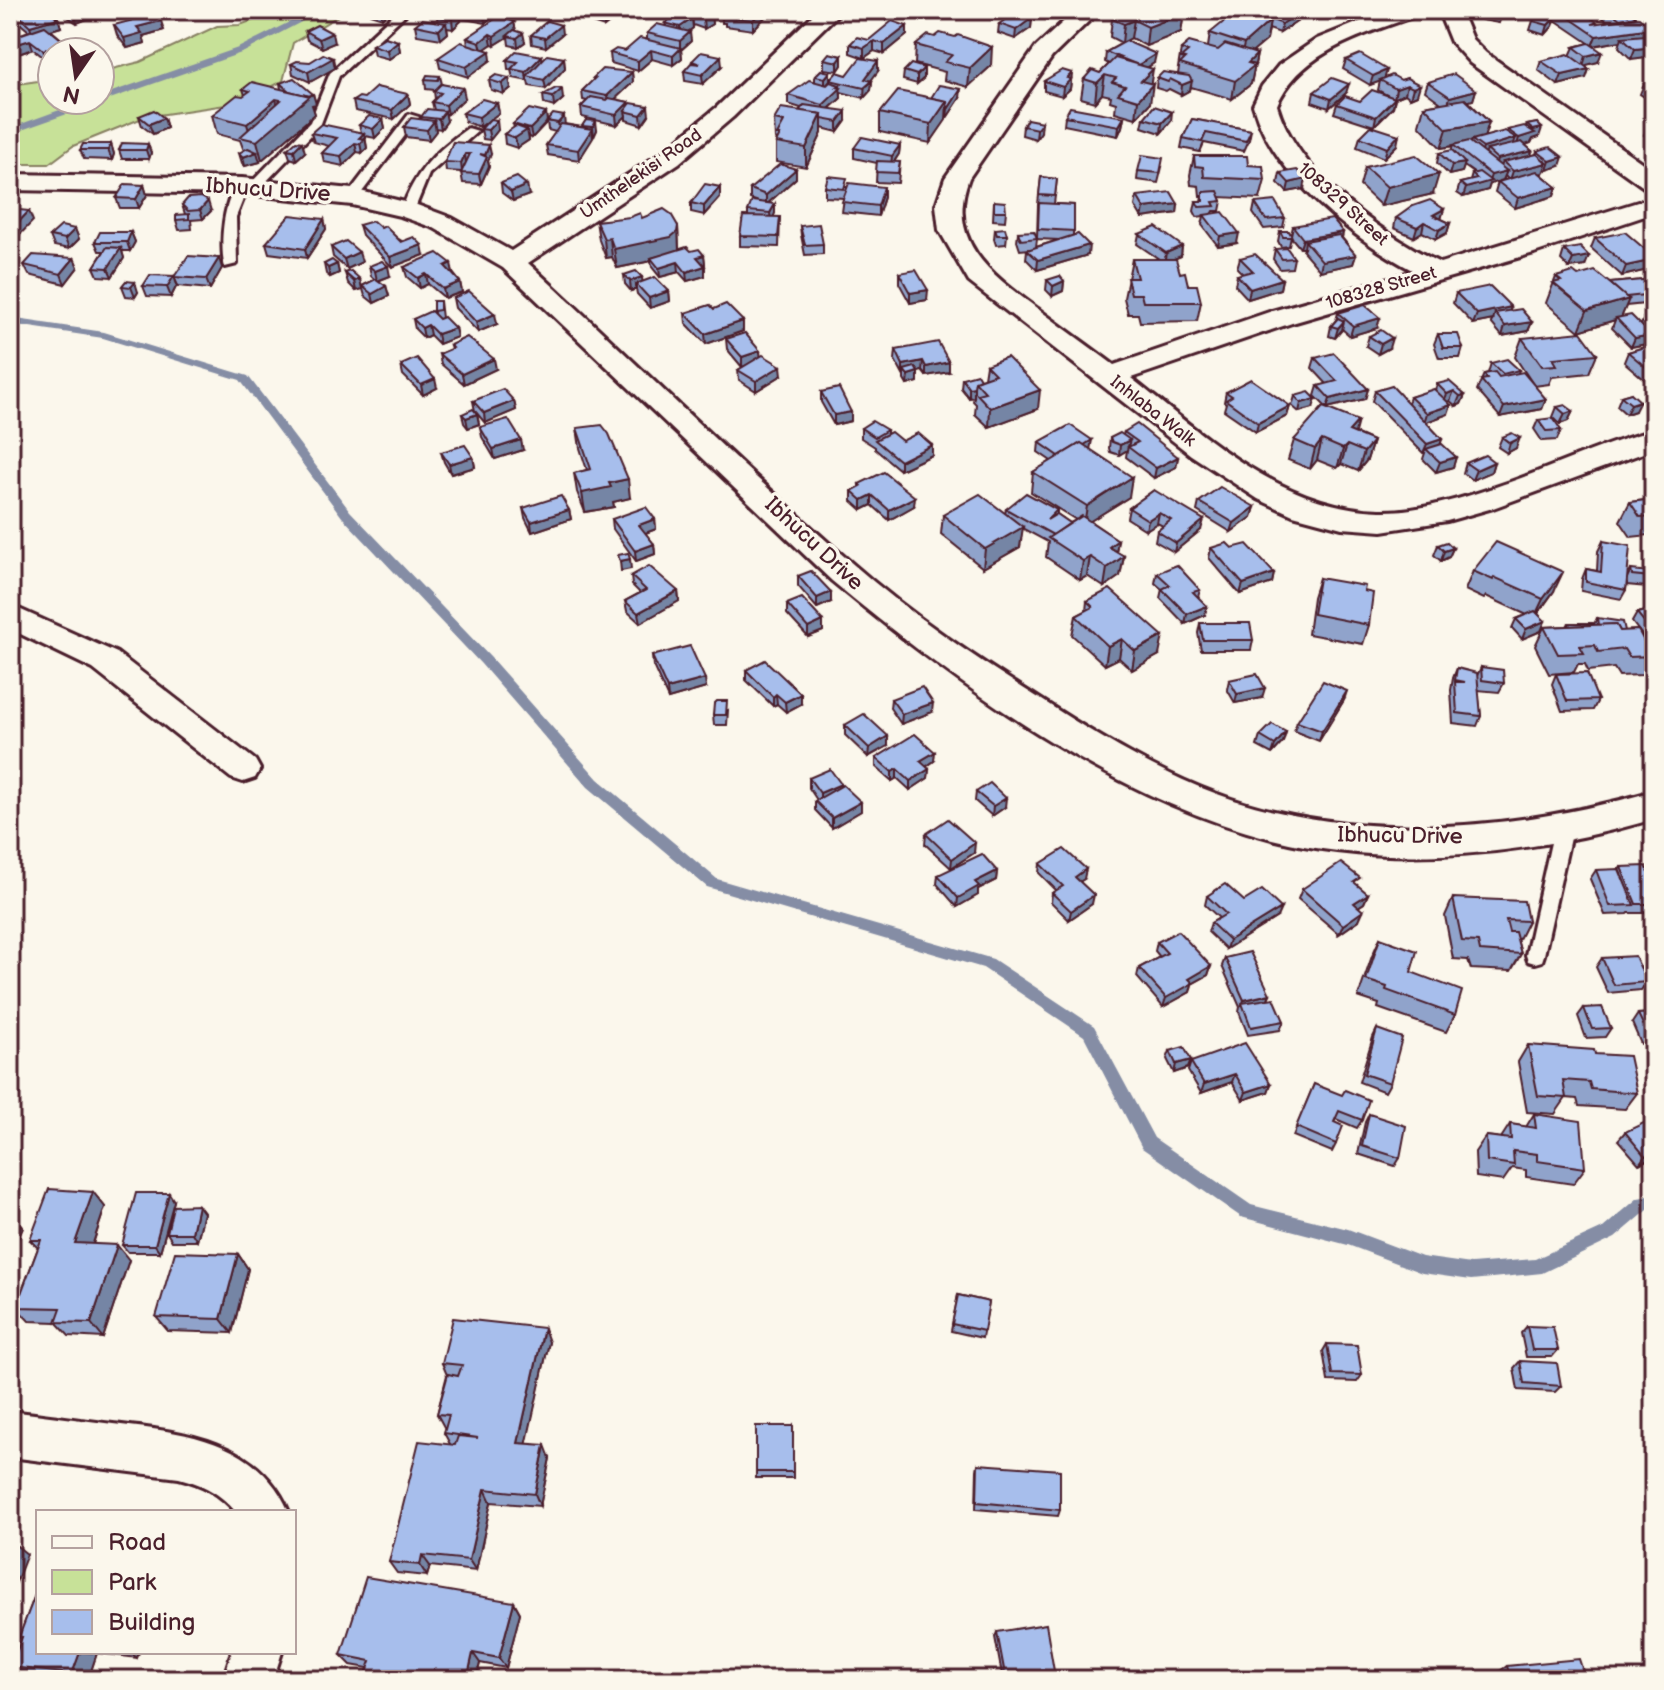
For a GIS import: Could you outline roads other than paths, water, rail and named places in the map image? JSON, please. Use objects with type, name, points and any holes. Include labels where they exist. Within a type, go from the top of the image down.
[{"type":"street","name":"Umthelekisi Road","points":[[512,262],[670,158],[725,112],[831,10]]},
{"type":"street","name":"Inhlaba Walk","points":[[1089,10],[1044,52],[957,178],[948,201],[954,241],[978,276],[1221,464],[1301,506],[1340,516],[1381,521],[1478,501],[1654,439]]},
{"type":"street","name":"108329 Street","points":[[1410,10],[1297,60],[1276,82],[1265,105],[1273,133],[1302,171],[1383,242],[1437,272]]},
{"type":"street","points":[[1449,10],[1462,42],[1478,58],[1654,183]]},
{"type":"street","name":"Ibhucu Drive","points":[[10,182],[248,186],[352,197],[408,210],[461,232],[512,262],[843,573],[893,615],[1086,746],[1135,774],[1225,811],[1312,833],[1398,839],[1503,836],[1563,829],[1596,823],[1654,805]]},
{"type":"street","name":"108328 Street","points":[[1110,376],[1282,317],[1654,205]]},
{"type":"street","points":[[10,616],[105,661],[243,769]]},
{"type":"street","points":[[10,1434],[172,1451],[219,1468],[252,1491],[264,1510]]},
{"type":"street","points":[[248,1680],[256,1654]]},
{"type":"lane","points":[[230,264],[230,217],[248,186],[316,123],[334,75],[404,10]]},
{"type":"lane","points":[[352,197],[413,117]]},
{"type":"lane","points":[[408,210],[414,186],[427,166],[472,131]]},
{"type":"lane","points":[[1535,955],[1563,829]]},
{"type":"waterway","points":[[116,93],[241,50],[320,10]]},
{"type":"waterway","points":[[10,131],[52,116]]},
{"type":"waterway","points":[[10,321],[104,335],[244,378],[346,514],[486,661],[593,783],[712,883],[988,963],[1089,1031],[1148,1143],[1247,1212],[1348,1237],[1422,1265],[1471,1272],[1536,1267],[1609,1233],[1644,1203],[1654,1202]]}]
